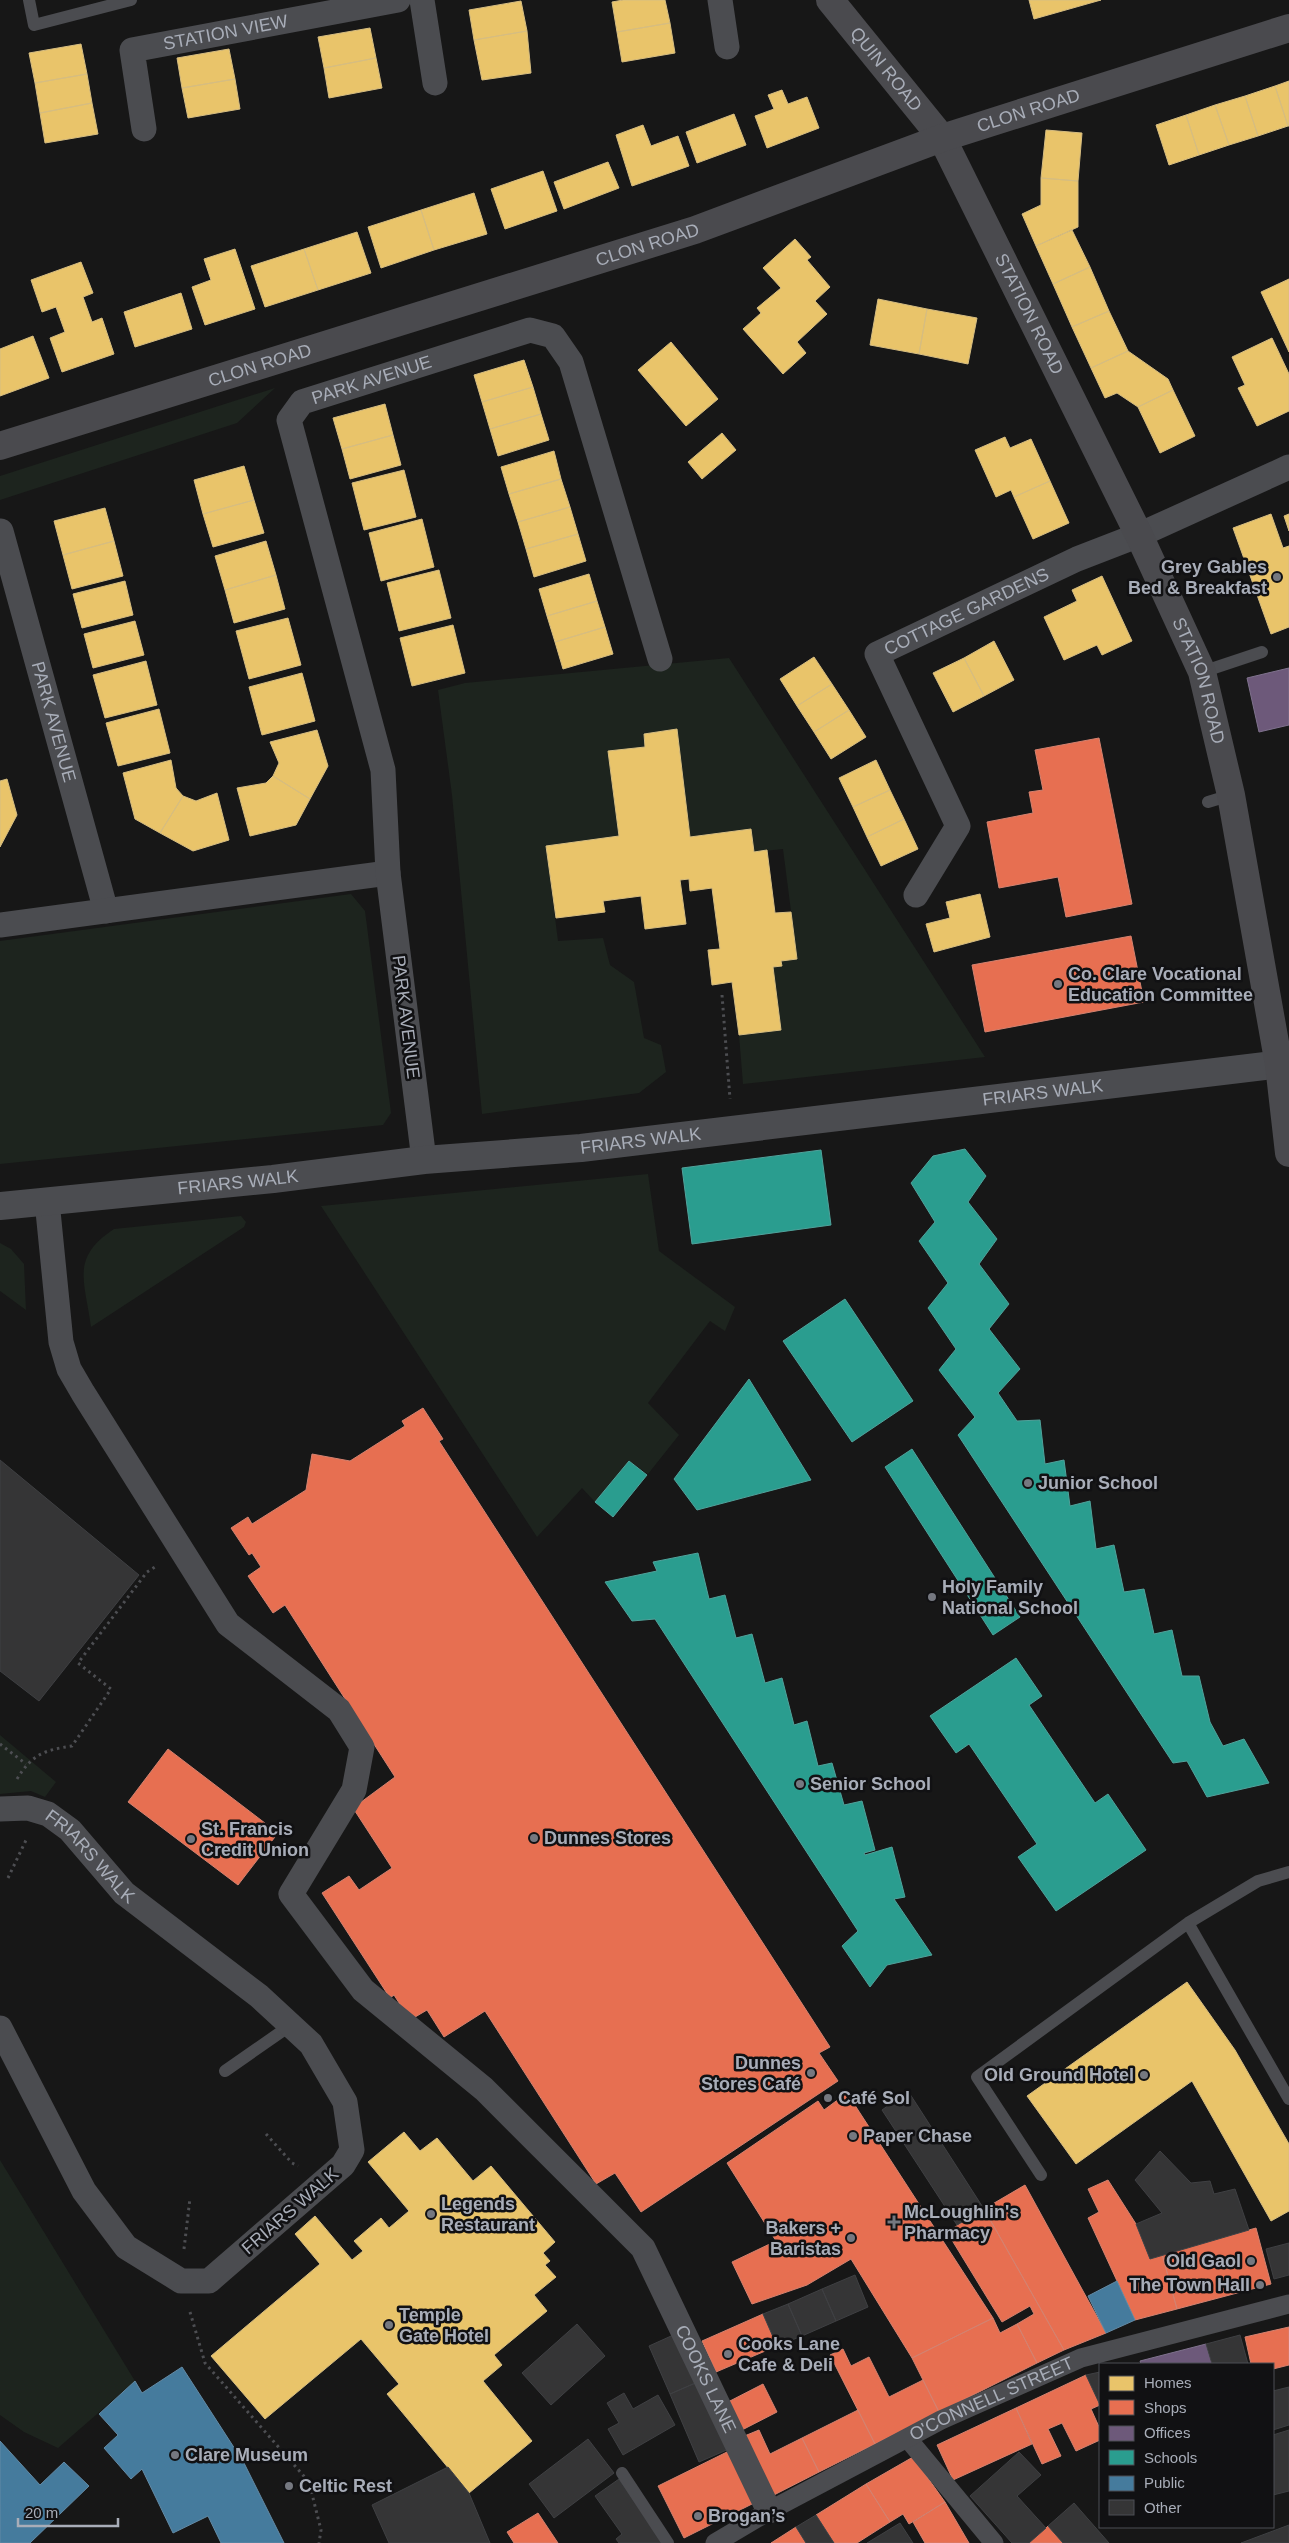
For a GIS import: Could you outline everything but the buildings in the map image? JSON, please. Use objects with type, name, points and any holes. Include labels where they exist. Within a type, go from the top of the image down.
[{"type":"main road","name":"QUIN ROAD","points":[[830,0],[942,138]]},
{"type":"main road","name":"CLON ROAD","points":[[0,446],[695,230],[942,138],[1289,28]]},
{"type":"main road","name":"STATION ROAD","points":[[942,138],[1139,535],[1202,672],[1220,798],[1284,1064],[1289,1152]]},
{"type":"street","name":"STATION VIEW","points":[[144,129],[132,50],[398,0]]},
{"type":"street","points":[[422,0],[435,83]]},
{"type":"street","points":[[720,0],[727,48]]},
{"type":"street","name":"PARK AVENUE","points":[[424,1160],[388,873],[383,770],[289,420],[302,402],[530,330],[553,336],[571,362],[660,659]]},
{"type":"street","points":[[1139,535],[1289,467]]},
{"type":"street","name":"PARK AVENUE","points":[[1,531],[106,910]]},
{"type":"street","name":"COTTAGE GARDENS","points":[[916,895],[958,826],[877,654],[1077,559],[1139,535]]},
{"type":"street","points":[[0,924],[388,873]]},
{"type":"street","name":"FRIARS WALK","points":[[0,1206],[272,1179],[424,1160],[581,1148],[1284,1064]]},
{"type":"street","points":[[47,1201],[61,1342],[69,1369],[181,1550]]},
{"type":"street","name":"COOKS LANE","points":[[181,1550],[228,1624],[339,1710],[362,1747],[354,1790],[291,1894],[364,1990],[484,2089],[643,2248],[768,2511]]},
{"type":"street","name":"FRIARS WALK","points":[[7,1809],[28,1808],[48,1814],[70,1830],[124,1893],[259,1996],[311,2044],[345,2102],[352,2150],[343,2165],[209,2281],[181,2281]]},
{"type":"street","points":[[0,2028],[84,2191],[126,2247],[181,2281]]},
{"type":"street","name":"O'CONNELL STREET","points":[[715,2543],[768,2511],[941,2420],[1081,2358],[1289,2304]]},
{"type":"street","points":[[908,2439],[994,2543]]},
{"type":"lane","points":[[29,0],[34,25],[131,0]]},
{"type":"lane","points":[[1202,672],[1262,652]]},
{"type":"lane","points":[[1041,2175],[976,2077],[1188,1923],[1258,1881],[1289,1872]]},
{"type":"lane","points":[[1188,1923],[1289,2099]]},
{"type":"lane","points":[[225,2071],[290,2025]]},
{"type":"lane","points":[[622,2473],[668,2543]]},
{"type":"path","points":[[722,995],[734,1130]]},
{"type":"path","points":[[8,1878],[31,1830],[7,1809],[16,1782],[26,1764],[46,1750],[72,1746],[111,1688],[78,1663],[147,1572],[181,1550]]},
{"type":"path","points":[[0,1744],[26,1764]]},
{"type":"path","points":[[266,2134],[292,2163],[329,2178]]},
{"type":"path","points":[[190,2198],[181,2281],[205,2363],[309,2482],[321,2530],[319,2543]]},
{"type":"shaded area","points":[[275,388],[237,423],[0,500],[0,476]]},
{"type":"shaded area","points":[[729,658],[985,1057],[743,1084],[739,1035],[780,1029],[773,967],[781,966],[781,961],[797,958],[783,849],[754,852],[751,829],[690,837],[676,729],[644,734],[645,747],[608,751],[619,836],[546,847],[558,941],[603,938],[610,965],[634,982],[644,1038],[661,1045],[666,1072],[639,1093],[482,1114],[452,795],[438,690],[465,683]]},
{"type":"shaded area","points":[[351,894],[365,911],[391,1113],[383,1125],[0,1164],[0,941]]},
{"type":"shaded area","points":[[648,1174],[659,1251],[735,1307],[725,1331],[710,1321],[648,1403],[679,1435],[648,1474],[629,1461],[595,1502],[582,1488],[537,1537],[321,1206]]},
{"type":"shaded area","points":[[241,1216],[246,1222],[244,1227],[91,1327],[84,1283],[86,1261],[91,1250],[114,1229]]},
{"type":"shaded area","points":[[0,1243],[11,1249],[24,1264],[26,1310],[0,1291]]},
{"type":"shaded area","points":[[0,1735],[56,1782],[45,1797],[31,1791],[0,1794]]},
{"type":"shaded area","points":[[0,2160],[135,2381],[58,2448],[24,2432],[0,2415]]},
{"type":"place","name":"Grey Gables Bed & Breakfast","points":[[1277,577]]},
{"type":"place","name":"Co. Clare Vocational Education Committee","points":[[1058,984]]},
{"type":"place","name":"Junior School","points":[[1028,1483]]},
{"type":"place","name":"Holy Family National School","points":[[932,1597]]},
{"type":"place","name":"Senior School","points":[[800,1784]]},
{"type":"place","name":"Dunnes Stores","points":[[534,1838]]},
{"type":"place","name":"St. Francis Credit Union","points":[[191,1839]]},
{"type":"place","name":"Dunnes Stores Café","points":[[811,2073]]},
{"type":"place","name":"Old Ground Hotel","points":[[1144,2075]]},
{"type":"place","name":"Café Sol","points":[[828,2098]]},
{"type":"place","name":"Paper Chase","points":[[853,2136]]},
{"type":"place","name":"Legends Restaurant","points":[[431,2214]]},
{"type":"place","name":"McLoughlin's Pharmacy","points":[[894,2222]]},
{"type":"place","name":"Bakers + Baristas","points":[[851,2238]]},
{"type":"place","name":"Old Gaol","points":[[1251,2261]]},
{"type":"place","name":"The Town Hall","points":[[1260,2285]]},
{"type":"place","name":"Temple Gate Hotel","points":[[389,2325]]},
{"type":"place","name":"Cooks Lane Cafe & Deli","points":[[728,2354]]},
{"type":"place","name":"Clare Museum","points":[[175,2455]]},
{"type":"place","name":"Celtic Rest","points":[[289,2486]]},
{"type":"place","name":"Brogan’s","points":[[698,2516]]}]
